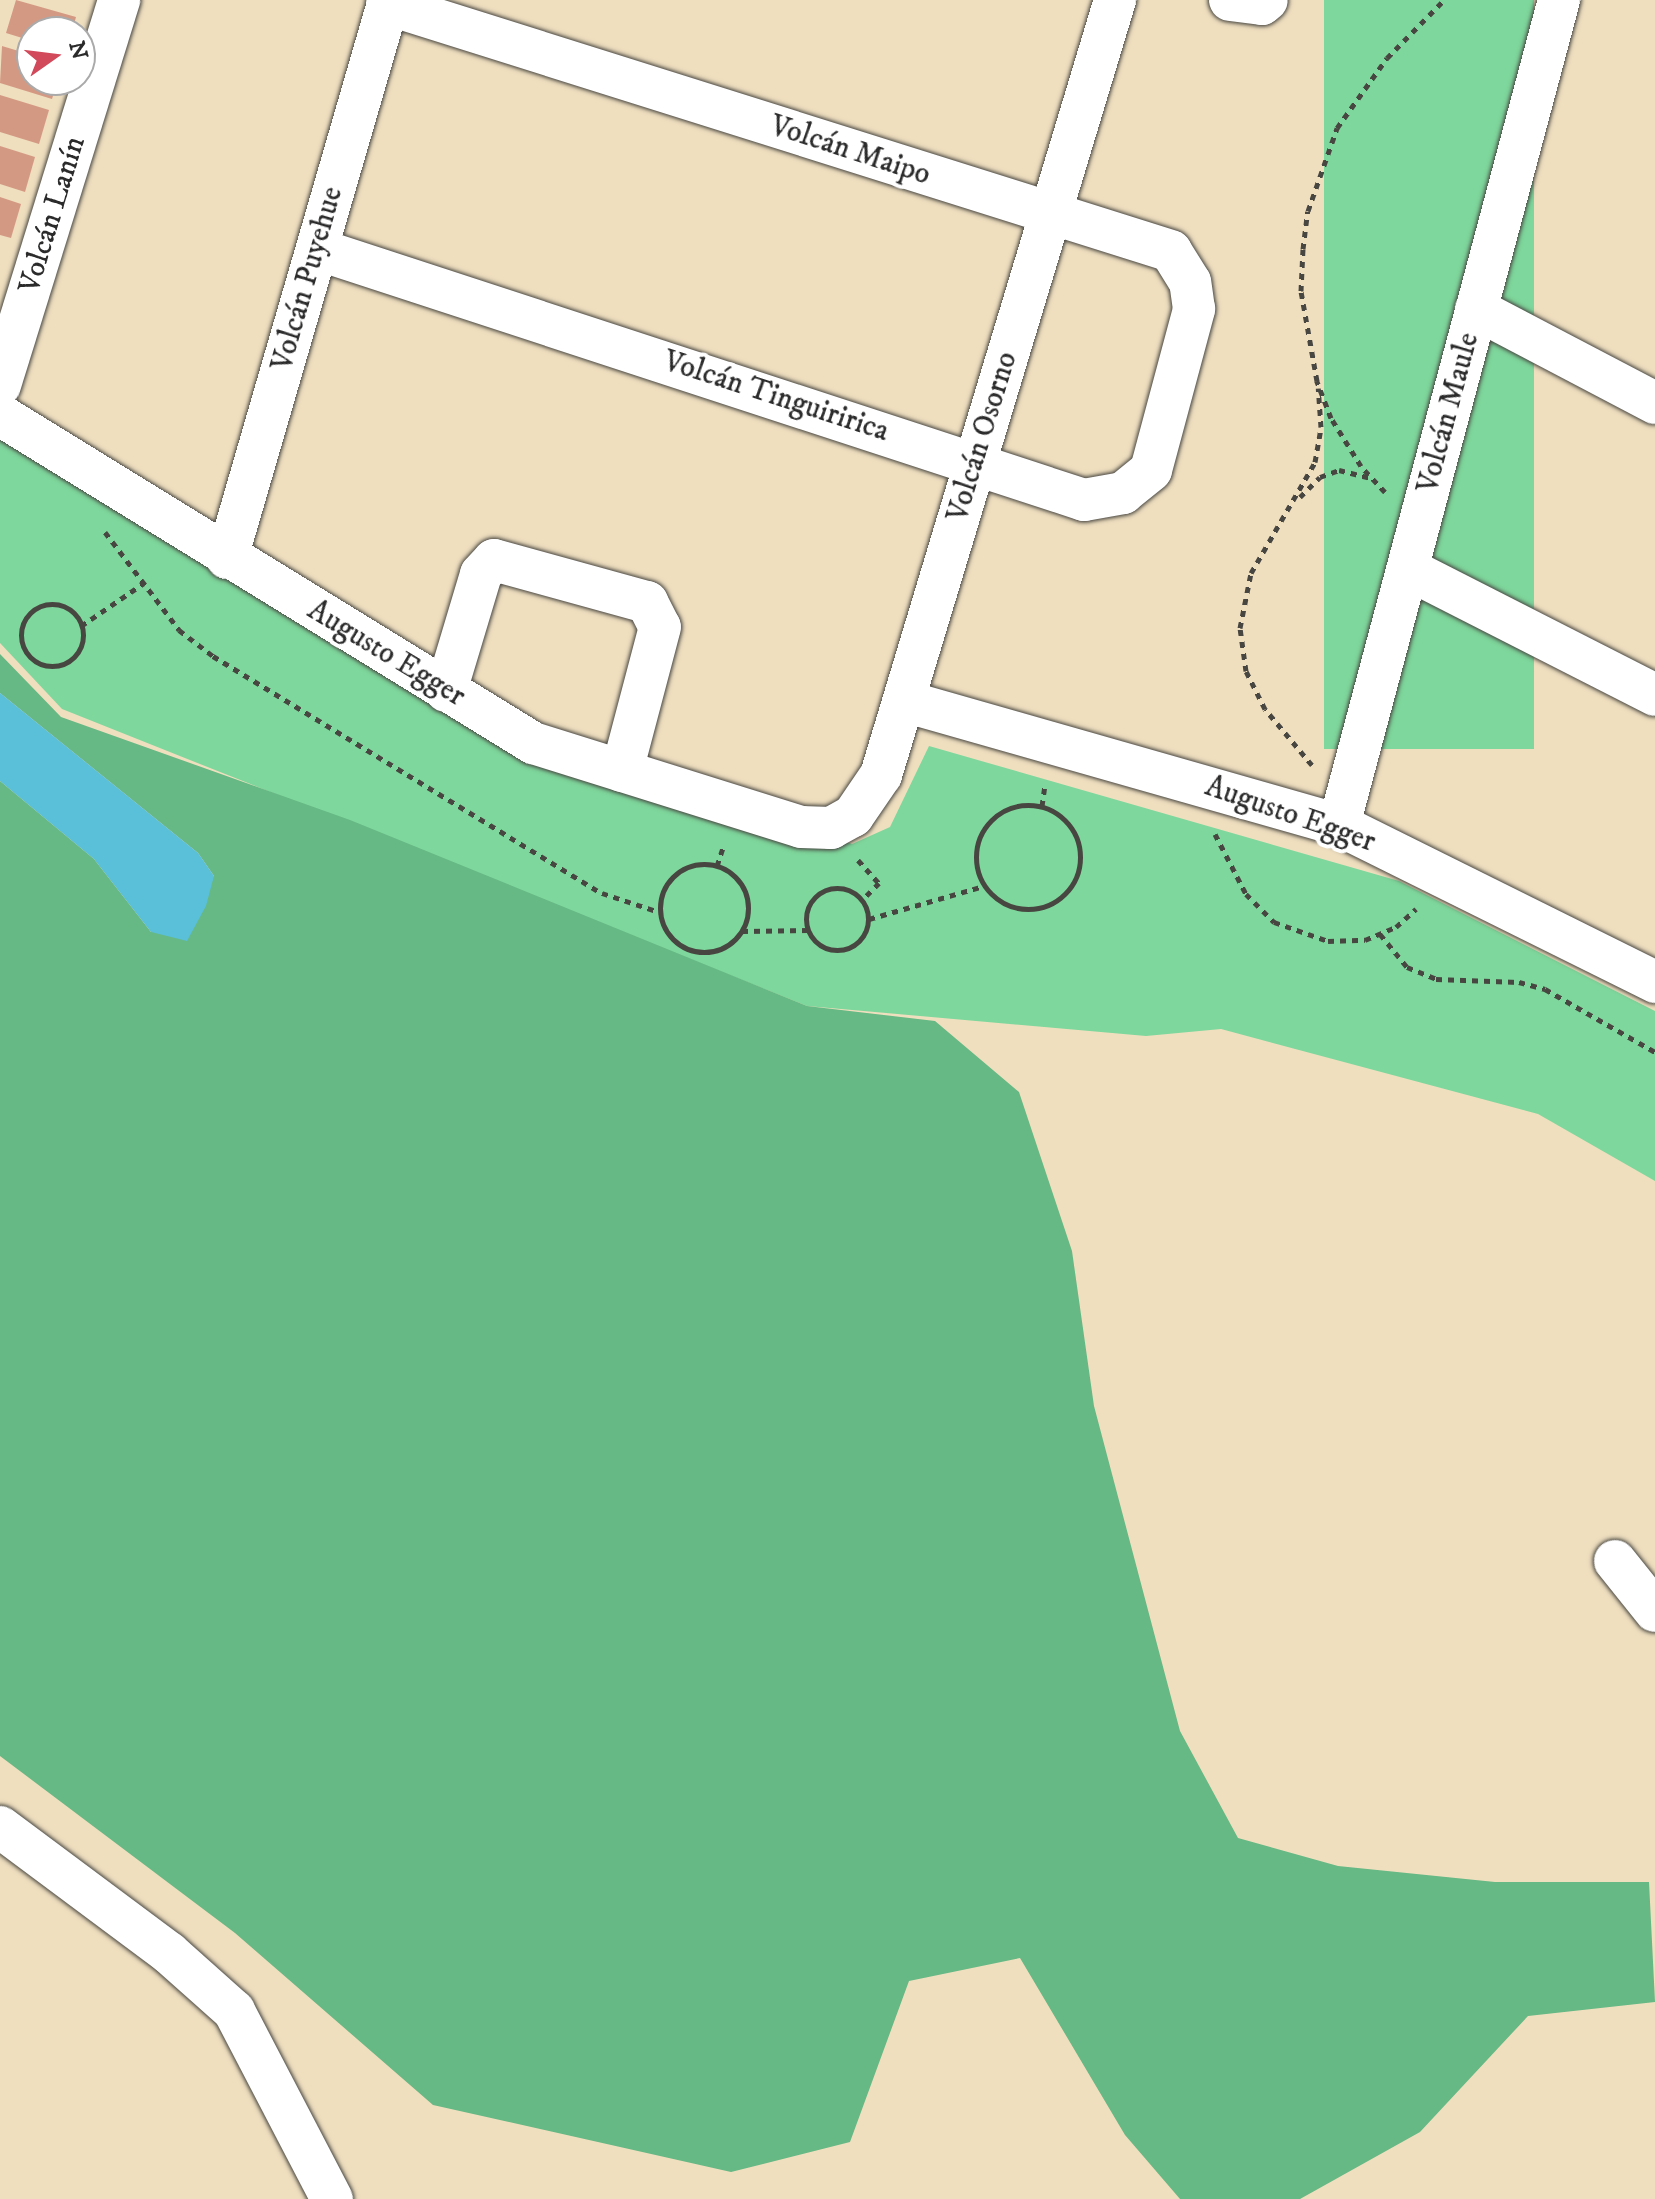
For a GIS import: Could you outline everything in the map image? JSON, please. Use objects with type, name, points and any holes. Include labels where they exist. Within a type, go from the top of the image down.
[{"type":"street","name":"Volcán Lanín","points":[[0,385],[119,0]]},
{"type":"street","name":"Volcán Osorno","points":[[801,827],[831,828],[853,816],[881,775],[1115,0]]},
{"type":"street","points":[[1230,0],[1262,4],[1267,0]]},
{"type":"street","name":"Volcán Maule","points":[[1339,825],[1559,0]]},
{"type":"street","name":"Volcán Maipo","points":[[388,2],[1049,215],[1171,251],[1182,266],[1194,309],[1172,391]]},
{"type":"street","name":"Volcán Puyehue","points":[[227,558],[388,2]]},
{"type":"street","name":"Volcán Tinguiririca","points":[[317,249],[977,462],[1084,500],[1123,493],[1151,470],[1172,391]]},
{"type":"street","points":[[1476,309],[1655,403]]},
{"type":"street","name":"Augusto Egger","points":[[0,415],[227,558],[533,743],[801,827]]},
{"type":"street","points":[[446,691],[481,574],[494,560],[647,602],[660,627],[622,771]]},
{"type":"street","points":[[1408,569],[1655,695]]},
{"type":"street","name":"Augusto Egger","points":[[904,701],[1339,825],[1655,982]]},
{"type":"street","points":[[1615,1561],[1655,1611]]},
{"type":"street","points":[[0,1827],[169,1953],[234,2011],[332,2199]]},
{"type":"path","points":[[1320,775],[1265,709],[1246,671],[1240,628],[1251,573],[1296,500],[1315,462],[1321,427],[1317,381],[1301,291],[1308,211],[1337,128],[1362,88],[1444,0]]},
{"type":"path","points":[[1317,381],[1331,418],[1373,479],[1392,499],[1396,484]]},
{"type":"path","points":[[1296,500],[1320,477],[1339,470],[1373,479]]},
{"type":"path","points":[[99,523],[179,630],[213,656],[602,893],[659,912]]},
{"type":"path","points":[[81,626],[144,583]]},
{"type":"path","points":[[41,606],[70,609],[81,626],[80,646],[58,665],[29,656],[21,638],[25,618],[41,606]]},
{"type":"path","points":[[1042,806],[1047,776]]},
{"type":"path","points":[[1019,805],[1042,806],[1066,821],[1076,835],[1079,870],[1072,885],[1046,907],[1028,909],[996,899],[984,886],[975,853],[989,821],[1019,805]]},
{"type":"path","points":[[1209,820],[1246,894],[1274,922],[1328,941],[1380,934],[1396,927],[1419,906],[1406,899]]},
{"type":"path","points":[[862,850],[851,853],[879,883],[862,900]]},
{"type":"path","points":[[703,864],[717,866],[740,882],[746,895],[748,910],[741,931],[726,947],[697,953],[671,939],[659,912],[660,897],[676,873],[703,864]]},
{"type":"path","points":[[869,919],[984,886]]},
{"type":"path","points":[[846,888],[862,900],[869,919],[861,940],[842,950],[821,946],[808,930],[807,910],[826,889],[846,888]]},
{"type":"path","points":[[741,931],[808,930]]},
{"type":"path","points":[[1380,934],[1407,967],[1436,979],[1519,982],[1545,989],[1655,1052]]},
{"type":"green space","points":[[1324,0],[1534,0],[1534,749],[1324,749]]},
{"type":"green space","points":[[0,425],[566,747],[852,844],[890,827],[929,746],[1399,881],[1655,1011],[1655,1181],[1538,1114],[1221,1029],[1146,1036],[807,1006],[62,709],[0,643]]},
{"type":"green space","points":[[0,654],[61,717],[350,820],[807,1006],[935,1021],[1019,1092],[1072,1251],[1094,1406],[1180,1731],[1238,1838],[1338,1866],[1495,1882],[1649,1882],[1655,2002],[1528,2016],[1420,2132],[1300,2199],[1180,2199],[1125,2135],[1020,1958],[909,1981],[850,2142],[731,2172],[433,2105],[235,1933],[0,1756],[0,781],[94,859],[151,932],[214,876],[198,853],[0,693]]},
{"type":"water","points":[[0,693],[198,853],[214,876],[206,906],[187,941],[151,932],[94,859],[0,781]]},
{"type":"building","points":[[16,0],[72,16],[16,16],[16,36],[6,33]]},
{"type":"building","points":[[2,46],[16,50],[16,88],[0,83]]},
{"type":"building","points":[[0,95],[49,110],[39,144],[0,132]]},
{"type":"building","points":[[0,146],[35,157],[25,192],[0,184]]},
{"type":"building","points":[[0,197],[21,204],[11,238],[0,235]]}]
